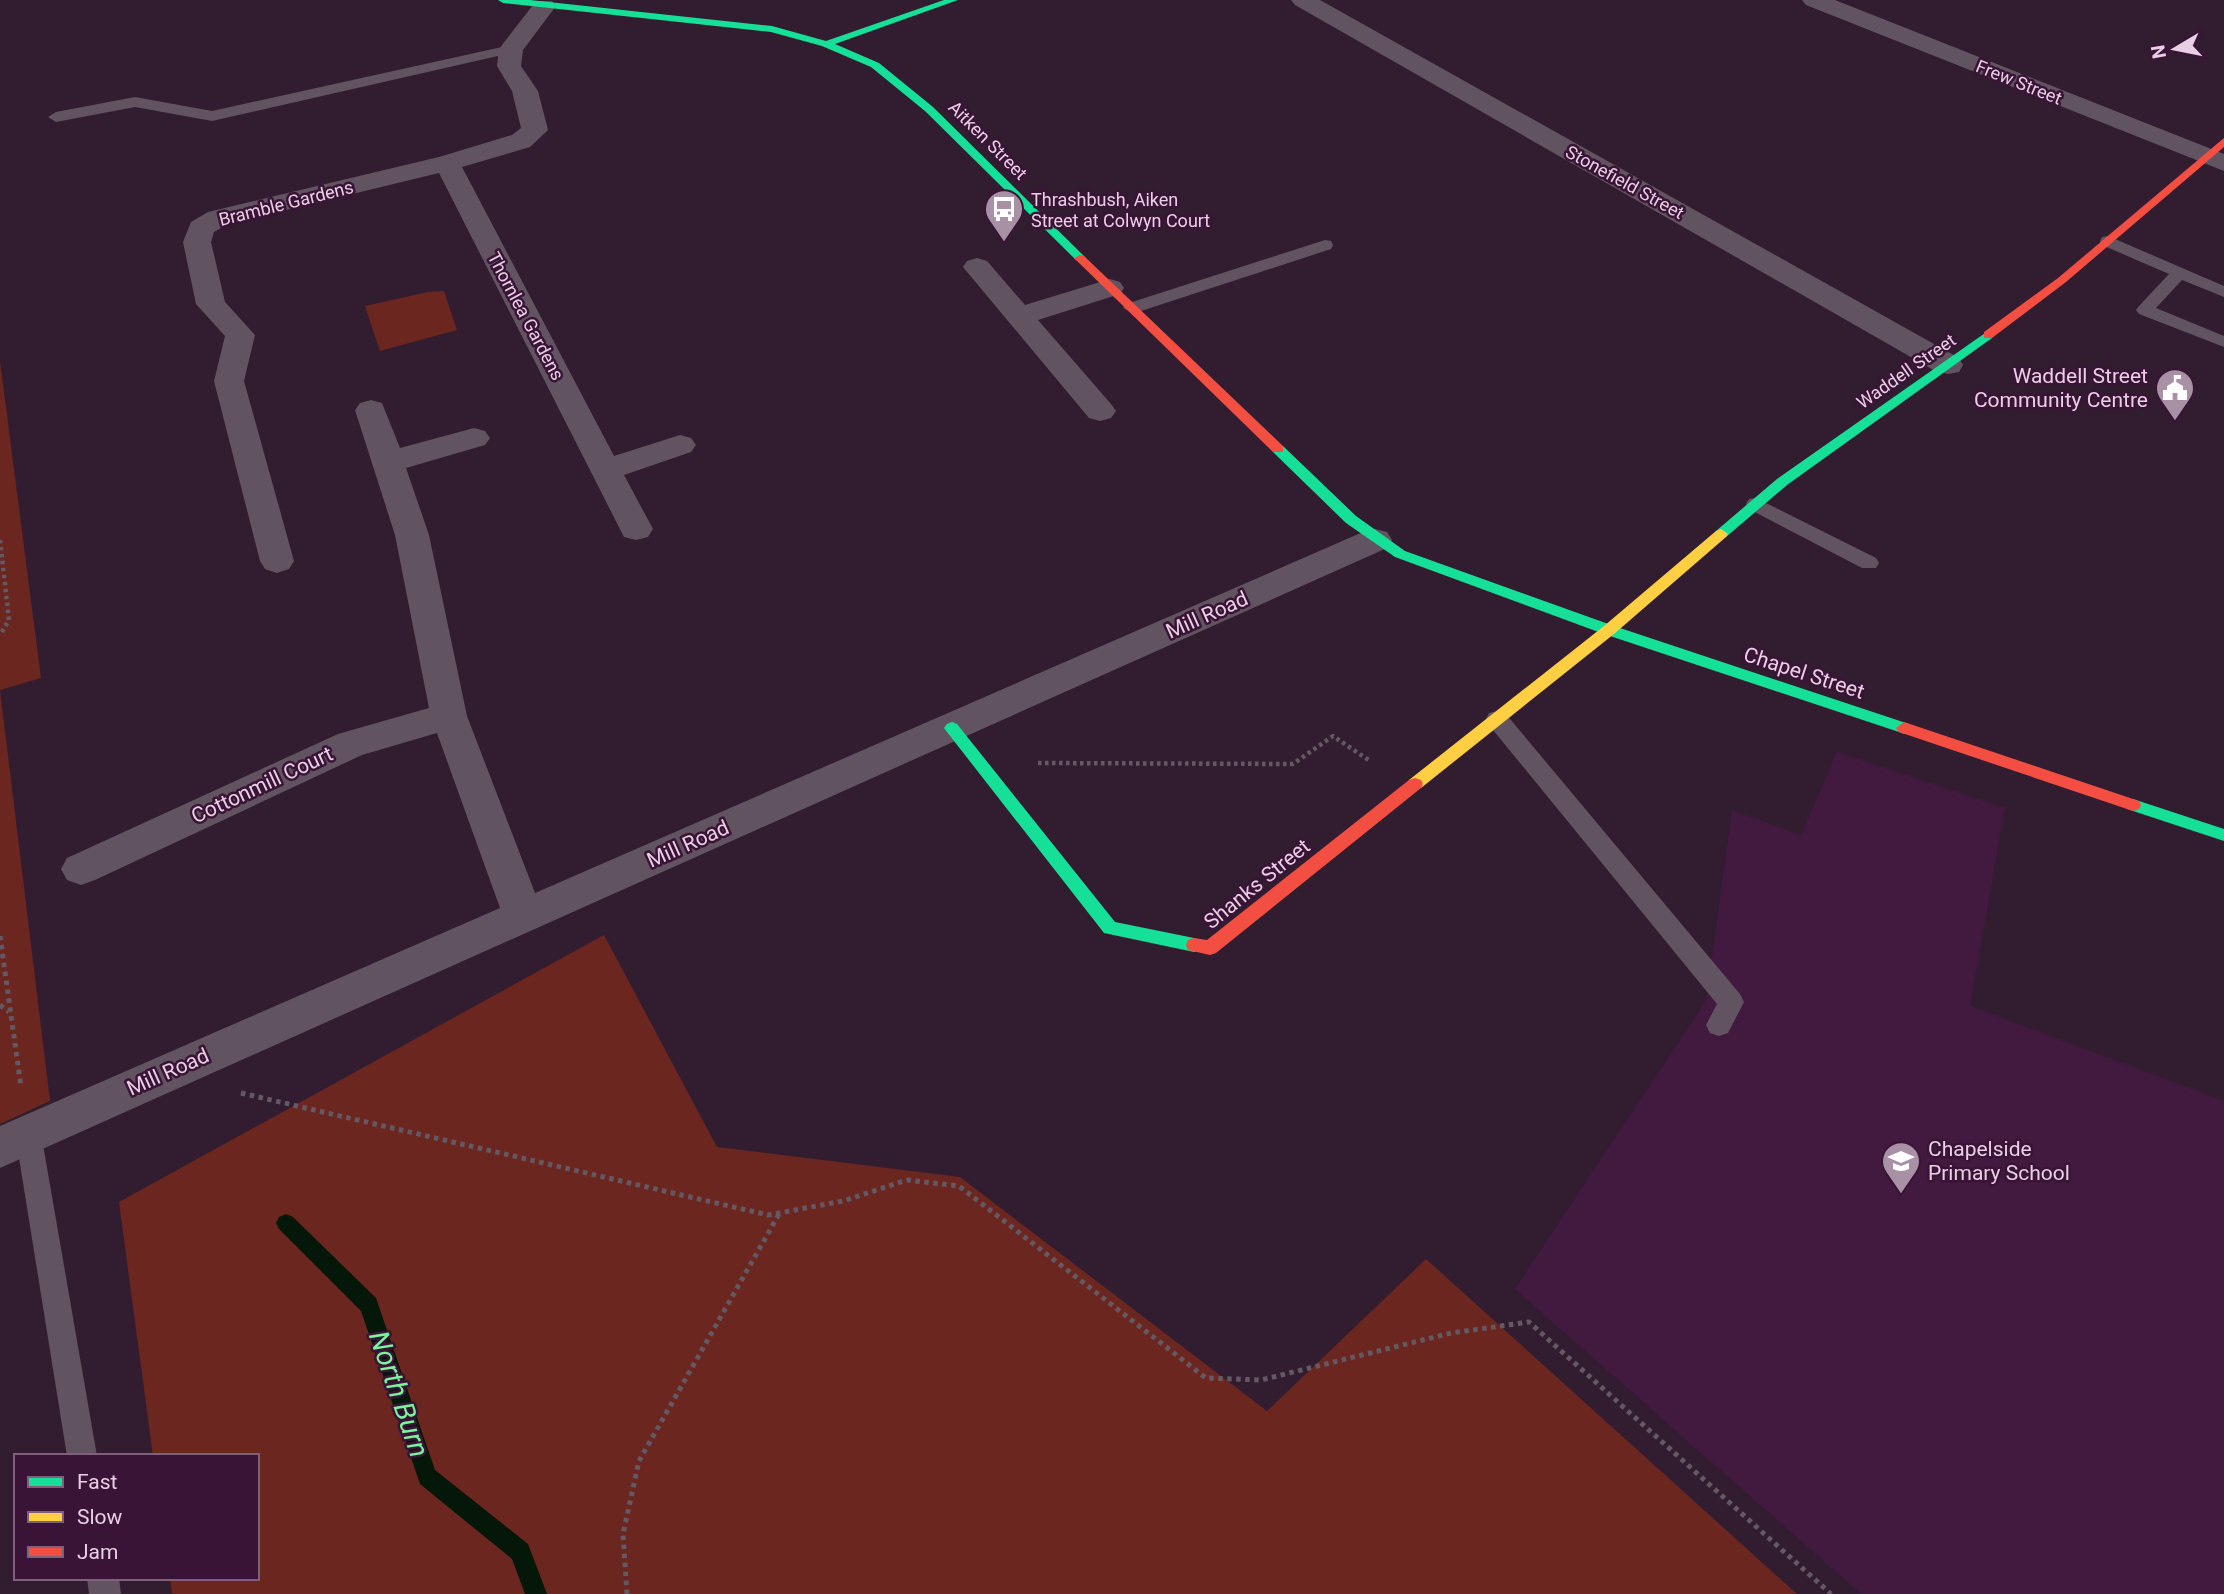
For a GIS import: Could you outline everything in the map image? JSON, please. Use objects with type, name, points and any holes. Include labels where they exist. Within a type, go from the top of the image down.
[{"type":"main road","name":"Aitken Street","points":[[503,0],[772,29],[827,44],[875,65],[897,81],[1375,540]]},
{"type":"main road","points":[[827,44],[953,0]]},
{"type":"main road","name":"Waddell Street","points":[[1609,630],[1782,482],[1948,365],[2062,280],[2218,153]]},
{"type":"main road","name":"Chapel Street","points":[[1375,540],[1400,554],[1609,630],[2224,835]]},
{"type":"main road","name":"Shanks Street","points":[[952,728],[1110,928],[1210,948],[1609,630]]},
{"type":"street","name":"Stonefield Street","points":[[1303,0],[1948,365]]},
{"type":"street","name":"Frew Street","points":[[1814,0],[2218,153]]},
{"type":"street","points":[[511,49],[544,6]]},
{"type":"street","name":"Bramble Gardens","points":[[277,561],[229,381],[240,335],[211,304],[197,242],[201,228],[218,218],[447,163],[520,141],[535,130],[525,91],[509,66],[511,49]]},
{"type":"street","name":"Thornlea Gardens","points":[[447,163],[636,529]]},
{"type":"street","points":[[977,267],[1100,411]]},
{"type":"street","points":[[1018,317],[1110,288]]},
{"type":"street","points":[[371,410],[412,535],[449,716],[523,916]]},
{"type":"street","points":[[388,463],[474,438]]},
{"type":"street","points":[[607,469],[680,446]]},
{"type":"street","name":"Mill Road","points":[[14,1140],[1375,540]]},
{"type":"street","name":"Cottonmill Court","points":[[81,869],[351,744],[449,716]]},
{"type":"lane","points":[[56,117],[135,102],[212,116],[511,49]]},
{"type":"lane","points":[[2108,241],[2224,292]]},
{"type":"lane","points":[[1132,308],[1325,245]]},
{"type":"lane","points":[[2179,273],[2145,310],[2224,342]]},
{"type":"lane","points":[[1756,504],[1869,563]]},
{"type":"lane","points":[[1497,719],[1731,1002],[1719,1025]]},
{"type":"lane","points":[[14,1140],[82,1454]]},
{"type":"path","points":[[0,540],[9,620],[0,635]]},
{"type":"path","points":[[985,770],[1011,762],[1293,764],[1333,736],[1410,789]]},
{"type":"path","points":[[0,936],[10,1013],[14,1140]]},
{"type":"path","points":[[0,1005],[10,1013]]},
{"type":"path","points":[[162,1074],[768,1215],[843,1201],[907,1180],[959,1186],[1206,1378],[1261,1380],[1451,1333],[1529,1322],[1831,1594]]},
{"type":"path","points":[[627,1594],[623,1534],[639,1461],[779,1213]]},
{"type":"shaded area","points":[[444,291],[457,330],[380,351],[365,306]]},
{"type":"shaded area","points":[[0,361],[41,678],[0,690]]},
{"type":"shaded area","points":[[0,690],[50,1101],[0,1124]]},
{"type":"shaded area","name":"Chapelside Primary School","points":[[1837,752],[2005,808],[1970,1006],[2224,1101],[2224,1594],[1861,1594],[1515,1289],[1706,1001],[1732,810],[1801,835]]},
{"type":"shaded area","points":[[604,935],[717,1147],[960,1177],[1267,1411],[1426,1259],[1797,1594],[172,1594],[170,1580],[259,1580],[259,1454],[153,1454],[119,1202]]},
{"type":"waterway","name":"North Burn","points":[[286,1223],[369,1305],[427,1477],[520,1552],[536,1594]]},
{"type":"traffic: fast","points":[[503,0],[772,29],[826,44],[875,65],[929,109],[1080,258]]},
{"type":"traffic: fast","points":[[826,44],[953,0]]},
{"type":"traffic: fast","points":[[1721,534],[1782,482],[1988,335]]},
{"type":"traffic: fast","points":[[1278,449],[1366,532],[1400,554],[1609,630],[1904,728]]},
{"type":"traffic: fast","points":[[952,728],[1110,928],[1194,945]]},
{"type":"traffic: fast","points":[[2133,805],[2224,835]]},
{"type":"traffic: slow","points":[[1415,784],[1609,630],[1721,534]]},
{"type":"traffic: jam","points":[[1988,335],[2062,280],[2224,141]]},
{"type":"traffic: jam","points":[[1080,258],[1278,449]]},
{"type":"traffic: jam","points":[[1904,728],[2133,805]]},
{"type":"traffic: jam","points":[[1194,945],[1210,948],[1415,784]]},
{"type":"place","name":"Thrashbush, Aiken Street at Colwyn Court","points":[[1004,243]]},
{"type":"place","name":"Waddell Street Community Centre","points":[[2175,422]]},
{"type":"place","name":"Chapelside Primary School","points":[[1901,1195]]}]
